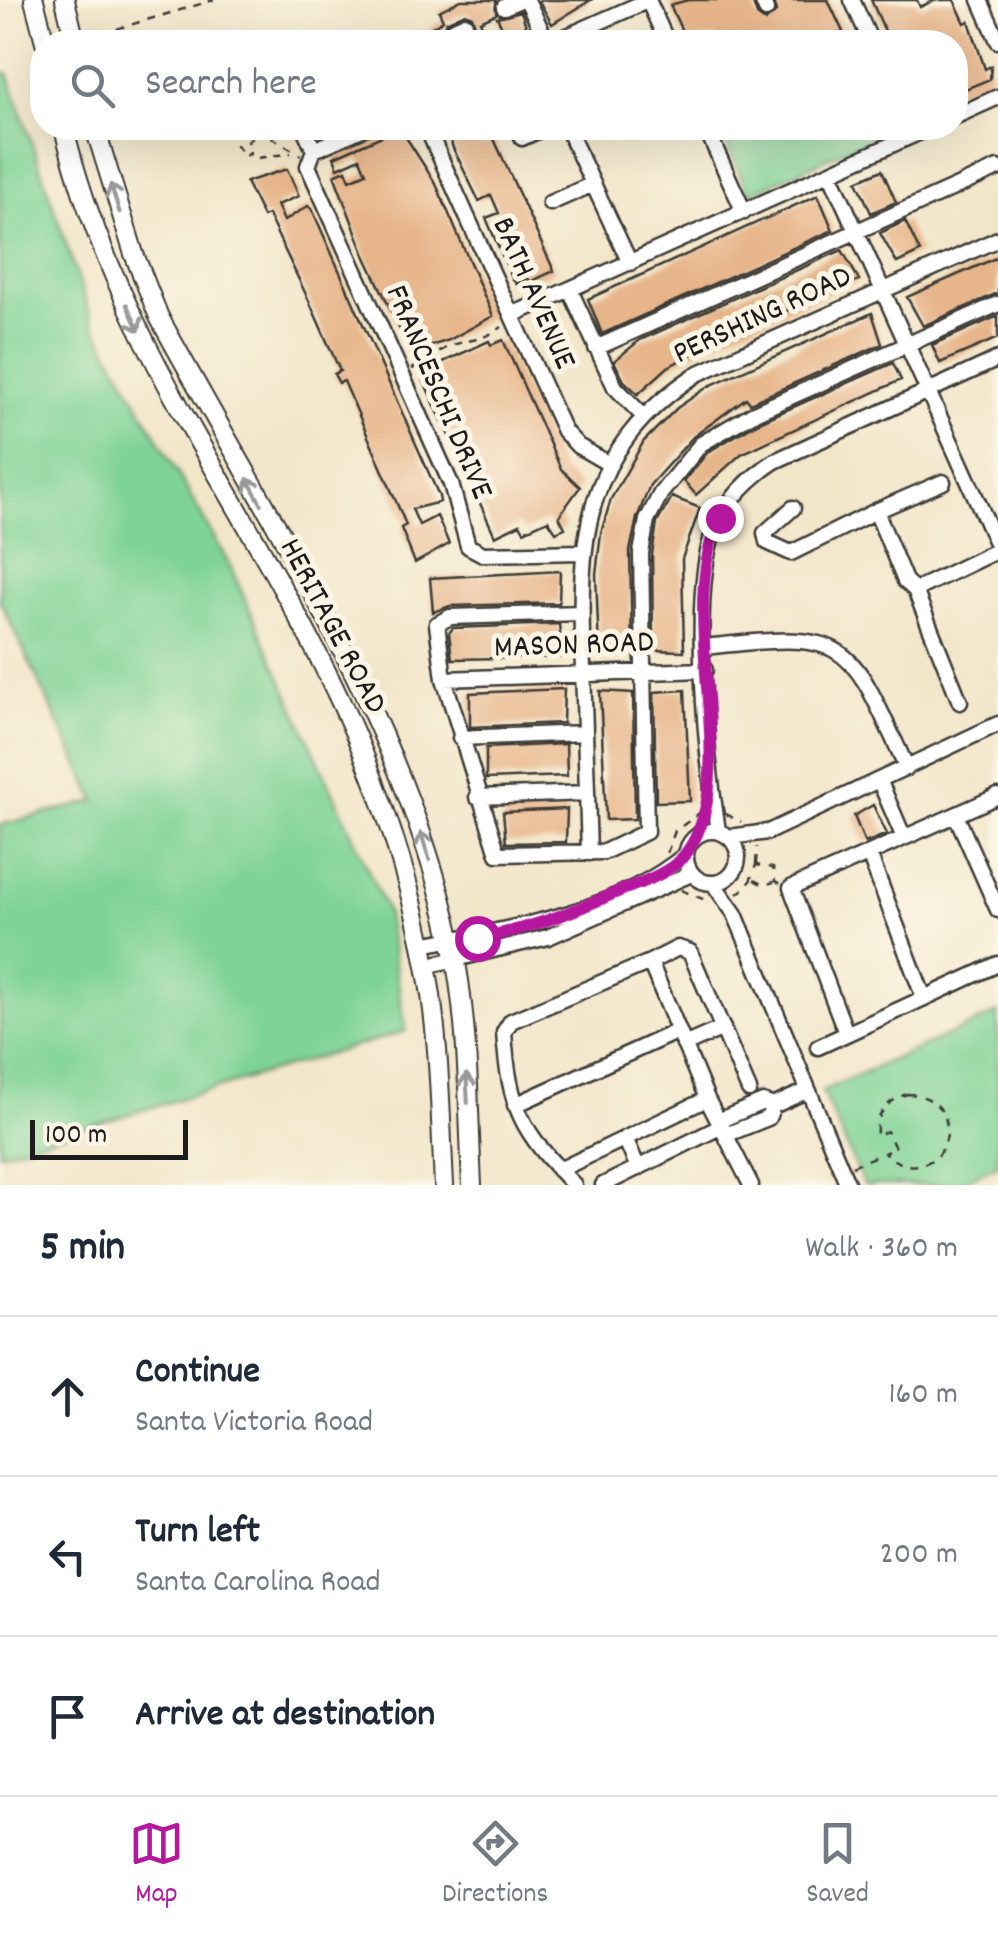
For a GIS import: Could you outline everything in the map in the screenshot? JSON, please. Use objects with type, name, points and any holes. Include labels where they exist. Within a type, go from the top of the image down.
[{"type":"main road","points":[[34,0],[42,30]]},
{"type":"main road","points":[[66,0],[72,30]]},
{"type":"main road","name":"HERITAGE ROAD","points":[[68,140],[103,250],[135,325],[314,652],[360,747],[388,822],[426,966],[444,1185]]},
{"type":"main road","name":"HERITAGE ROAD","points":[[99,140],[129,238],[160,316],[396,758],[428,850],[455,960],[472,1185]]},
{"type":"street","points":[[504,7],[524,0],[543,30]]},
{"type":"street","points":[[578,30],[649,0],[662,30]]},
{"type":"street","points":[[852,0],[865,30]]},
{"type":"street","points":[[980,0],[998,42]]},
{"type":"street","points":[[454,30],[465,24]]},
{"type":"street","points":[[968,111],[998,97]]},
{"type":"street","name":"FRANCESCHI DRIVE","points":[[307,140],[311,154],[308,166],[451,484],[473,551],[582,552]]},
{"type":"street","points":[[311,154],[340,140]]},
{"type":"street","name":"BATH AVENUE","points":[[432,140],[564,431],[578,446],[608,464]]},
{"type":"street","points":[[573,140],[630,263]]},
{"type":"street","points":[[711,140],[744,212]]},
{"type":"street","points":[[514,318],[830,173],[893,140]]},
{"type":"street","points":[[596,348],[998,168]]},
{"type":"street","points":[[830,173],[998,549],[914,590]]},
{"type":"street","points":[[550,203],[593,184]]},
{"type":"street","name":"PERSHING ROAD","points":[[589,853],[582,552],[594,492],[608,464],[644,417],[696,374],[998,239]]},
{"type":"street","points":[[570,290],[615,387],[644,417]]},
{"type":"street","points":[[581,613],[442,619],[435,630],[460,738],[498,854],[589,853],[615,849],[646,832],[640,553],[648,520],[677,468],[724,428],[998,304]]},
{"type":"street","points":[[422,945],[507,932],[566,914],[669,868],[685,855],[690,842],[701,833],[710,792],[705,562],[716,528],[740,490],[789,453],[998,358]]},
{"type":"street","points":[[794,508],[765,533],[766,542],[790,553],[943,482]]},
{"type":"street","points":[[876,511],[960,702]]},
{"type":"street","points":[[705,647],[795,640],[834,646],[862,671],[908,768]]},
{"type":"street","name":"MASON ROAD","points":[[444,679],[705,670]]},
{"type":"street","points":[[844,1178],[735,914],[729,877],[738,854],[768,832],[998,724]]},
{"type":"street","points":[[460,738],[585,734]]},
{"type":"street","points":[[880,782],[904,838]]},
{"type":"street","points":[[477,797],[587,792]]},
{"type":"street","points":[[710,792],[724,834],[738,854]]},
{"type":"street","points":[[846,1034],[791,888],[998,796]]},
{"type":"street","points":[[956,815],[998,910]]},
{"type":"street","points":[[701,833],[768,832]]},
{"type":"street","points":[[869,854],[924,998]]},
{"type":"street","points":[[685,855],[691,874]]},
{"type":"street","points":[[426,966],[562,932],[691,874],[713,883],[735,914]]},
{"type":"street","points":[[713,883],[729,877]]},
{"type":"street","points":[[574,1185],[533,1143],[515,1105],[507,1026],[678,948],[690,952],[749,1090]]},
{"type":"street","points":[[650,962],[707,1100],[751,1185]]},
{"type":"street","points":[[818,1046],[998,964]]},
{"type":"street","points":[[515,1105],[682,1038],[724,1028]]},
{"type":"street","points":[[723,1127],[768,1118],[772,1106],[806,1091]]},
{"type":"street","points":[[559,1170],[707,1100]]},
{"type":"street","points":[[603,1185],[723,1127],[746,1109],[763,1102],[772,1106]]},
{"type":"street","points":[[746,1109],[753,1124]]},
{"type":"street","points":[[625,1138],[638,1168]]},
{"type":"path","points":[[114,30],[214,0]]},
{"type":"path","points":[[236,140],[244,156],[249,156],[248,140]]},
{"type":"path","points":[[274,140],[293,153]]},
{"type":"path","points":[[258,158],[311,154]]},
{"type":"path","points":[[402,374],[431,362],[448,348],[483,340],[514,318]]},
{"type":"path","points":[[666,858],[675,832],[701,812]]},
{"type":"path","points":[[720,812],[750,829]]},
{"type":"path","points":[[737,894],[752,878],[757,848]]},
{"type":"path","points":[[756,865],[772,868],[776,882]]},
{"type":"path","points":[[752,878],[764,885],[776,882],[791,888]]},
{"type":"path","points":[[677,886],[699,900],[718,902]]},
{"type":"path","points":[[844,1178],[884,1153],[895,1148],[887,1131],[877,1136],[878,1117],[885,1106],[906,1094],[929,1098],[938,1105],[948,1124],[944,1147],[938,1156],[918,1166],[905,1166],[884,1153]]},
{"type":"green space","points":[[0,73],[8,73],[93,323],[230,566],[386,909],[406,1031],[0,1153],[0,825],[96,801],[0,601]]},
{"type":"green space","points":[[724,140],[868,140],[749,194]]},
{"type":"green space","points":[[998,1013],[998,1165],[954,1185],[864,1185],[822,1091]]},
{"type":"building","points":[[461,0],[496,0],[496,14],[480,21],[484,30],[472,30],[475,26],[472,16],[465,13],[446,22],[443,30],[427,30],[443,20],[439,11]]},
{"type":"building","points":[[540,0],[591,0],[552,24],[539,1]]},
{"type":"building","points":[[688,0],[752,0],[757,15],[765,21],[776,12],[773,0],[828,0],[842,30],[681,30],[670,5]]},
{"type":"building","points":[[871,0],[917,0],[920,7],[935,0],[954,0],[965,23],[969,21],[985,69],[991,66],[990,79],[968,88],[968,30],[885,30]]},
{"type":"building","points":[[521,11],[527,30],[504,30],[497,17]]},
{"type":"building","points":[[373,140],[408,140],[436,184],[493,316],[449,340],[411,353],[364,253],[334,175],[346,170],[350,180],[366,173],[360,158],[338,168],[334,157]]},
{"type":"building","points":[[451,140],[494,140],[554,271],[516,284],[486,218],[499,213],[491,195],[479,201]]},
{"type":"building","points":[[287,169],[299,196],[277,205],[284,221],[308,206],[312,209],[439,496],[440,502],[412,509],[419,525],[437,516],[449,544],[415,563],[401,528],[406,525],[344,381],[339,383],[334,374],[340,371],[310,303],[268,215],[263,217],[246,182]]},
{"type":"building","points":[[882,170],[896,202],[871,213],[857,181]]},
{"type":"building","points":[[818,195],[833,230],[602,334],[588,299]]},
{"type":"building","points":[[905,221],[920,252],[897,263],[880,233]]},
{"type":"building","points":[[842,250],[859,280],[720,339],[668,367],[638,394],[624,381],[614,361],[640,340]]},
{"type":"building","points":[[998,257],[998,293],[923,326],[907,297]]},
{"type":"building","points":[[872,313],[882,344],[750,403],[746,398],[693,437],[650,485],[630,551],[632,650],[599,652],[596,574],[601,533],[611,499],[644,441],[677,408],[709,386]]},
{"type":"building","points":[[998,316],[998,338],[940,363],[932,345]]},
{"type":"building","points":[[503,340],[561,469],[580,487],[559,516],[565,528],[556,532],[548,520],[524,531],[520,524],[495,536],[422,377],[434,371],[432,367],[489,341],[491,345]]},
{"type":"building","points":[[893,363],[901,380],[741,454],[696,495],[684,481],[708,452],[757,423]]},
{"type":"building","points":[[672,497],[700,508],[682,559],[684,651],[653,650],[652,554],[657,523]]},
{"type":"building","points":[[560,571],[559,603],[450,606],[433,612],[430,578]]},
{"type":"building","points":[[559,624],[563,657],[452,659],[449,633],[453,628]]},
{"type":"building","points":[[564,689],[563,723],[470,727],[470,693]]},
{"type":"building","points":[[685,690],[690,801],[656,802],[654,692]]},
{"type":"building","points":[[600,691],[633,693],[635,819],[606,820]]},
{"type":"building","points":[[566,744],[567,776],[486,779],[486,748]]},
{"type":"building","points":[[873,805],[887,834],[865,843],[854,816]]},
{"type":"building","points":[[567,809],[566,842],[506,843],[503,812]]},
{"type":"route","points":[[477,938],[566,914],[670,868],[701,833],[710,792],[703,581],[710,542],[720,518]]}]
